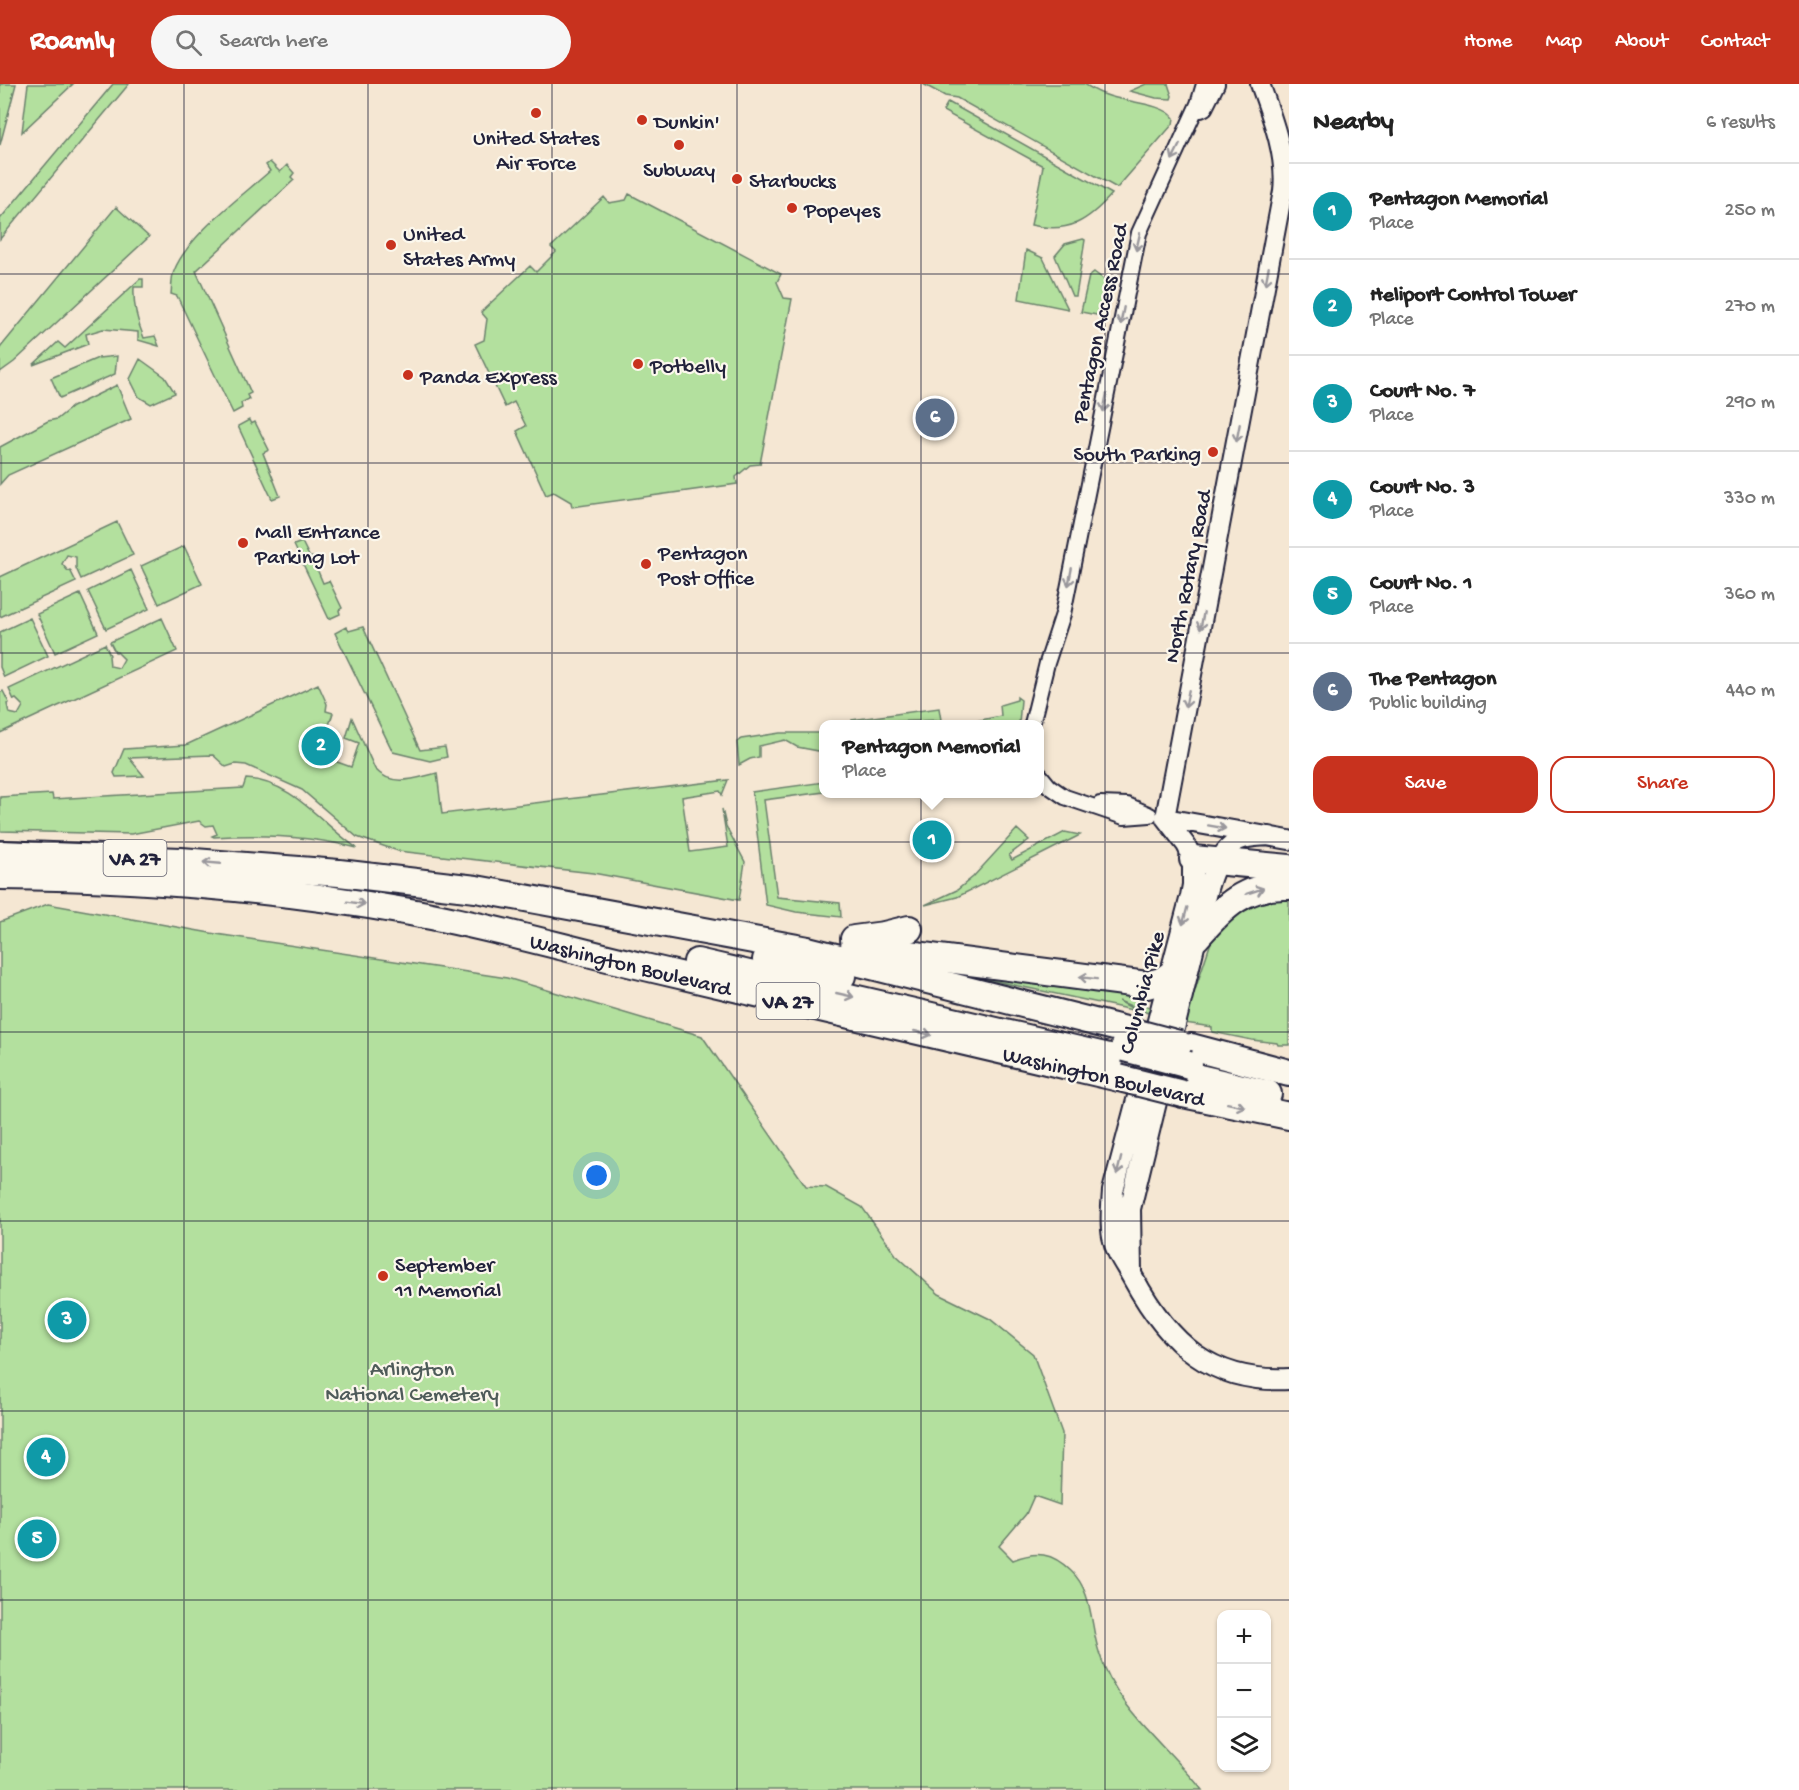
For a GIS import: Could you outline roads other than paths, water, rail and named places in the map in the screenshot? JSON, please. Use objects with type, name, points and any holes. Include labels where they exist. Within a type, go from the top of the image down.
[{"type":"highway","name":"Washington Boulevard","points":[[0,854],[137,858],[339,873],[476,889],[808,950],[1124,1054],[1187,1070],[1289,1116]]},
{"type":"highway","points":[[1205,860],[1289,868]]},
{"type":"highway","points":[[270,869],[768,960],[898,989],[1124,1054]]},
{"type":"highway","name":"Washington Boulevard","points":[[0,876],[140,880],[278,892],[379,907],[458,921],[644,967],[1124,1054],[1187,1070],[1289,1073]]},
{"type":"highway","points":[[0,891],[62,891],[140,880]]},
{"type":"highway","points":[[1196,938],[1218,913],[1244,894],[1263,888],[1289,886]]},
{"type":"highway","points":[[817,942],[861,938],[909,929]]},
{"type":"highway","points":[[701,930],[766,933],[817,942],[1147,985],[1161,981],[1170,975]]},
{"type":"highway","points":[[1187,1070],[1289,1053]]},
{"type":"highway","points":[[1187,1070],[1289,1090]]},
{"type":"highway","points":[[1187,1070],[1289,1098]]},
{"type":"main road","name":"Columbia Pike","points":[[1205,860],[1193,885],[1113,1191],[1112,1235],[1114,1245],[1146,1302],[1161,1323],[1192,1354],[1219,1369],[1246,1378],[1266,1381],[1289,1379]]},
{"type":"main road","name":"Columbia Pike","points":[[1131,1274],[1130,1209],[1196,938]]},
{"type":"street","name":"Pentagon Access Road","points":[[1033,720],[1044,673],[1063,614],[1139,233],[1202,96],[1204,84]]},
{"type":"street","name":"Pentagon Access Road","points":[[1194,114],[1205,108],[1217,84]]},
{"type":"street","name":"North Rotary Road","points":[[1157,816],[1169,793],[1285,178],[1286,163],[1260,84]]},
{"type":"street","points":[[1044,780],[1065,797],[1083,803],[1126,805],[1157,816],[1289,840]]},
{"type":"street","points":[[1169,793],[1177,809],[1188,822]]},
{"type":"street","points":[[1157,816],[1205,860],[1236,842],[1252,837],[1270,836]]},
{"type":"street","name":"Columbia Pike","points":[[1196,938],[1205,860]]},
{"type":"place","name":"United States Air Force","points":[[536,113]]},
{"type":"place","name":"Dunkin'","points":[[642,120]]},
{"type":"place","name":"Subway","points":[[679,145]]},
{"type":"place","name":"Starbucks","points":[[737,179]]},
{"type":"place","name":"Popeyes","points":[[792,208]]},
{"type":"place","name":"United States Army","points":[[391,245]]},
{"type":"place","name":"Potbelly","points":[[638,364]]},
{"type":"place","name":"Panda Express","points":[[408,375]]},
{"type":"place","name":"The Pentagon","points":[[935,418]]},
{"type":"place","name":"South Parking","points":[[1213,452]]},
{"type":"place","name":"Mall Entrance Parking Lot","points":[[243,543]]},
{"type":"place","name":"Pentagon Post Office","points":[[646,564]]},
{"type":"place","name":"Heliport Control Tower","points":[[321,746]]},
{"type":"place","name":"Pentagon Memorial","points":[[932,840]]},
{"type":"place","name":"September 11 Memorial","points":[[383,1276]]},
{"type":"place","name":"Court No. 7","points":[[67,1320]]},
{"type":"place","name":"Court No. 3","points":[[46,1457]]},
{"type":"place","name":"Court No. 1","points":[[37,1539]]},
{"type":"park label","name":"Arlington National Cemetery","points":[[412,1380]]}]
